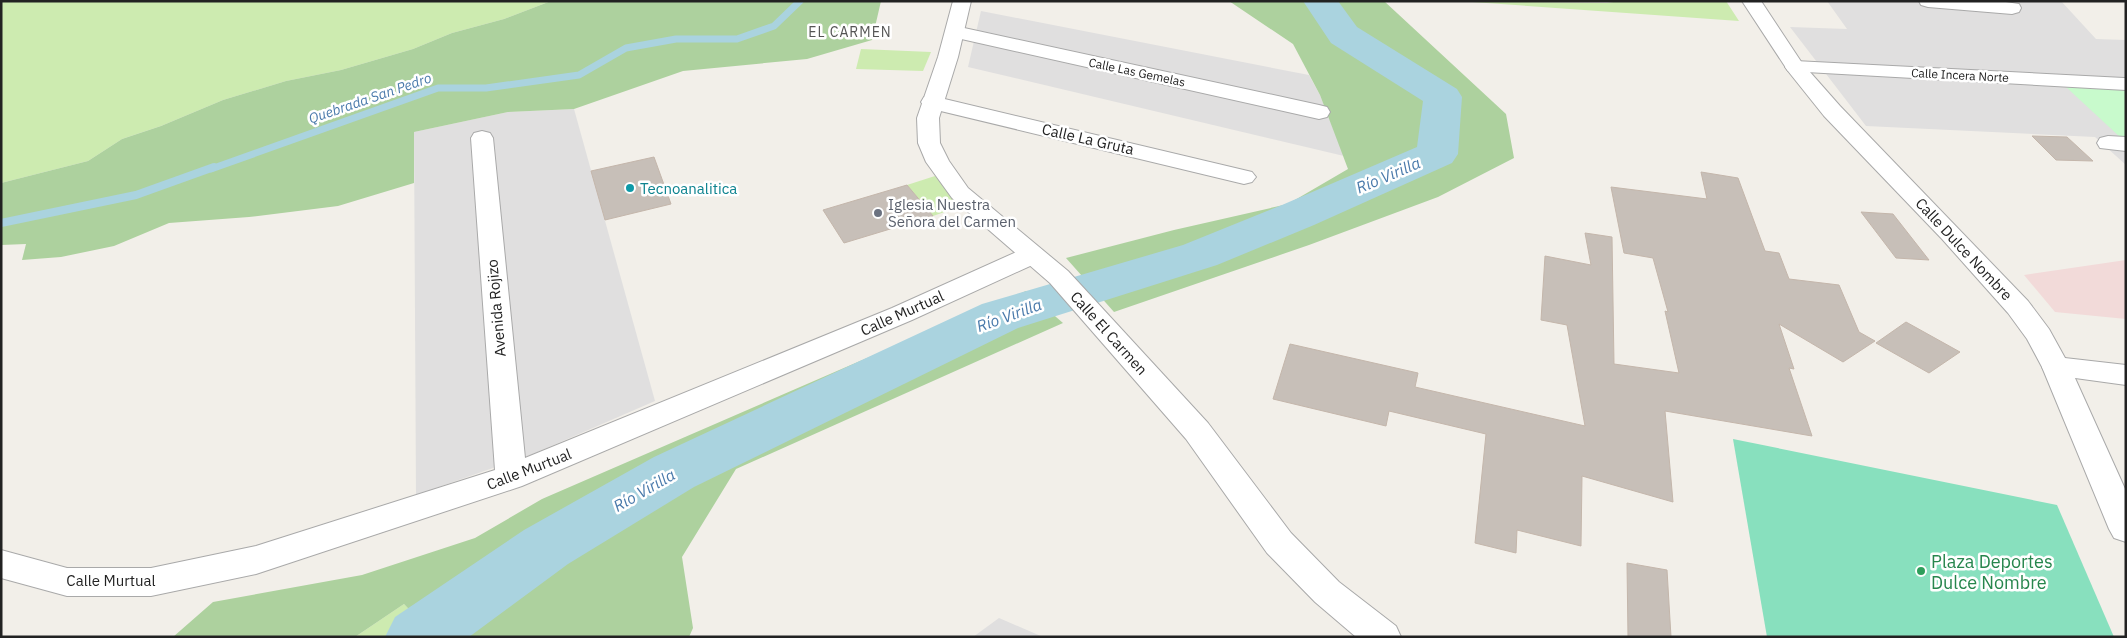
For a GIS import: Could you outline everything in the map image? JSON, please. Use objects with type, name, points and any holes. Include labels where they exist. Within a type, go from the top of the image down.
[{"type":"street","name":"Calle El Carmen","points":[[962,1],[955,32],[928,118],[929,143],[938,162],[960,193],[1058,278],[1114,337],[1197,431],[1279,543],[1327,592],[1383,637]]},
{"type":"street","name":"Calle Dulce Nombre","points":[[1751,1],[1796,67],[1832,111],[2018,307],[2039,336],[2056,367],[2126,529]]},
{"type":"street","points":[[1928,1],[2012,8]]},
{"type":"street","name":"Calle Las Gemelas","points":[[955,32],[1319,112]]},
{"type":"street","name":"Calle Incera Norte","points":[[1796,67],[2124,84]]},
{"type":"street","name":"Calle La Gruta","points":[[932,102],[1244,176]]},
{"type":"street","name":"Avenida Rojizo","points":[[482,138],[511,478]]},
{"type":"street","name":"Calle Murtual","points":[[1,564],[67,582],[151,582],[256,560],[511,478],[902,314],[1032,255]]},
{"type":"street","points":[[2056,367],[2126,376]]},
{"type":"shaded area","points":[[1827,1],[2061,1],[2096,39],[2126,40],[2126,165],[2095,137],[1866,126],[1790,27],[1847,29]]},
{"type":"shaded area","points":[[981,11],[1309,75],[1320,95],[1344,156],[968,67]]},
{"type":"shaded area","points":[[574,109],[655,401],[533,454],[416,495],[414,132],[508,112]]},
{"type":"shaded area","points":[[2126,260],[2126,319],[2055,312],[2024,275]]},
{"type":"shaded area","points":[[999,618],[1043,637],[973,637]]},
{"type":"green space","points":[[1,1],[551,1],[504,19],[452,33],[413,49],[341,70],[286,81],[223,100],[161,126],[122,139],[88,161],[1,183]]},
{"type":"green space","points":[[551,1],[881,1],[872,40],[807,59],[683,71],[574,109],[508,112],[414,132],[414,183],[338,206],[249,217],[169,223],[114,246],[61,257],[22,260],[26,244],[1,245],[1,183],[88,161],[122,139],[161,126],[223,100],[286,81],[341,70],[413,49],[452,33],[504,19]]},
{"type":"green space","points":[[1229,1],[1384,1],[1506,114],[1514,158],[1438,197],[1309,245],[1114,312],[1066,258],[1174,230],[1288,204],[1348,169],[1320,95],[1293,44]]},
{"type":"green space","points":[[1458,1],[1607,3],[1620,1],[1726,1],[1739,21]]},
{"type":"green space","points":[[861,49],[931,52],[923,71],[856,69]]},
{"type":"green space","points":[[2066,87],[2126,90],[2126,138],[2121,138]]},
{"type":"green space","points":[[935,176],[962,206],[933,216],[907,185]]},
{"type":"green space","points":[[1026,291],[1063,323],[736,469],[682,557],[693,628],[689,637],[435,637],[404,604],[355,637],[173,637],[213,602],[362,575],[475,538],[542,499]]},
{"type":"green space","name":"Plaza Deportes Dulce Nombre","points":[[1733,439],[2057,505],[2114,637],[1767,637]]},
{"type":"green space","points":[[404,604],[435,637],[355,637]]},
{"type":"building","points":[[2032,136],[2067,137],[2093,161],[2056,160]]},
{"type":"building","name":"Tecnoanalitica","points":[[654,157],[671,204],[605,220],[591,171]]},
{"type":"building","points":[[1701,172],[1738,178],[1765,251],[1779,253],[1789,279],[1839,285],[1859,332],[1875,341],[1843,362],[1779,324],[1794,369],[1789,368],[1812,436],[1665,411],[1673,502],[1582,476],[1581,546],[1517,530],[1516,553],[1475,543],[1486,434],[1389,411],[1386,426],[1273,399],[1290,344],[1418,373],[1415,387],[1585,426],[1567,325],[1541,320],[1545,256],[1591,265],[1585,233],[1612,237],[1614,364],[1679,373],[1665,311],[1668,312],[1653,258],[1624,253],[1611,187],[1707,199]]},
{"type":"building","name":"Iglesia Nuestra Señora del Carmen","points":[[907,185],[933,216],[844,243],[823,210]]},
{"type":"building","points":[[1861,212],[1893,214],[1929,260],[1896,258]]},
{"type":"building","points":[[1906,322],[1960,352],[1929,373],[1876,343]]},
{"type":"building","points":[[1627,563],[1667,570],[1671,637],[1628,637]]},
{"type":"waterway","name":"Quebrada San Pedro","points":[[211,169],[438,88],[486,88],[579,75],[626,48],[676,39],[737,39],[774,26],[800,1]]},
{"type":"waterway","name":"Río Virilla","points":[[418,637],[546,547],[674,472],[1000,316],[1200,255],[1298,215],[1437,154],[1443,97],[1344,35],[1320,1]]},
{"type":"waterway","name":"Quebrada San Pedro","points":[[1,223],[136,195],[214,167]]},
{"type":"place","name":"Tecnoanalitica","points":[[630,188]]},
{"type":"place","name":"Iglesia Nuestra Señora del Carmen","points":[[878,213]]},
{"type":"place","name":"Plaza Deportes Dulce Nombre","points":[[1921,571]]},
{"type":"district","name":"EL CARMEN","points":[[850,32]]}]
